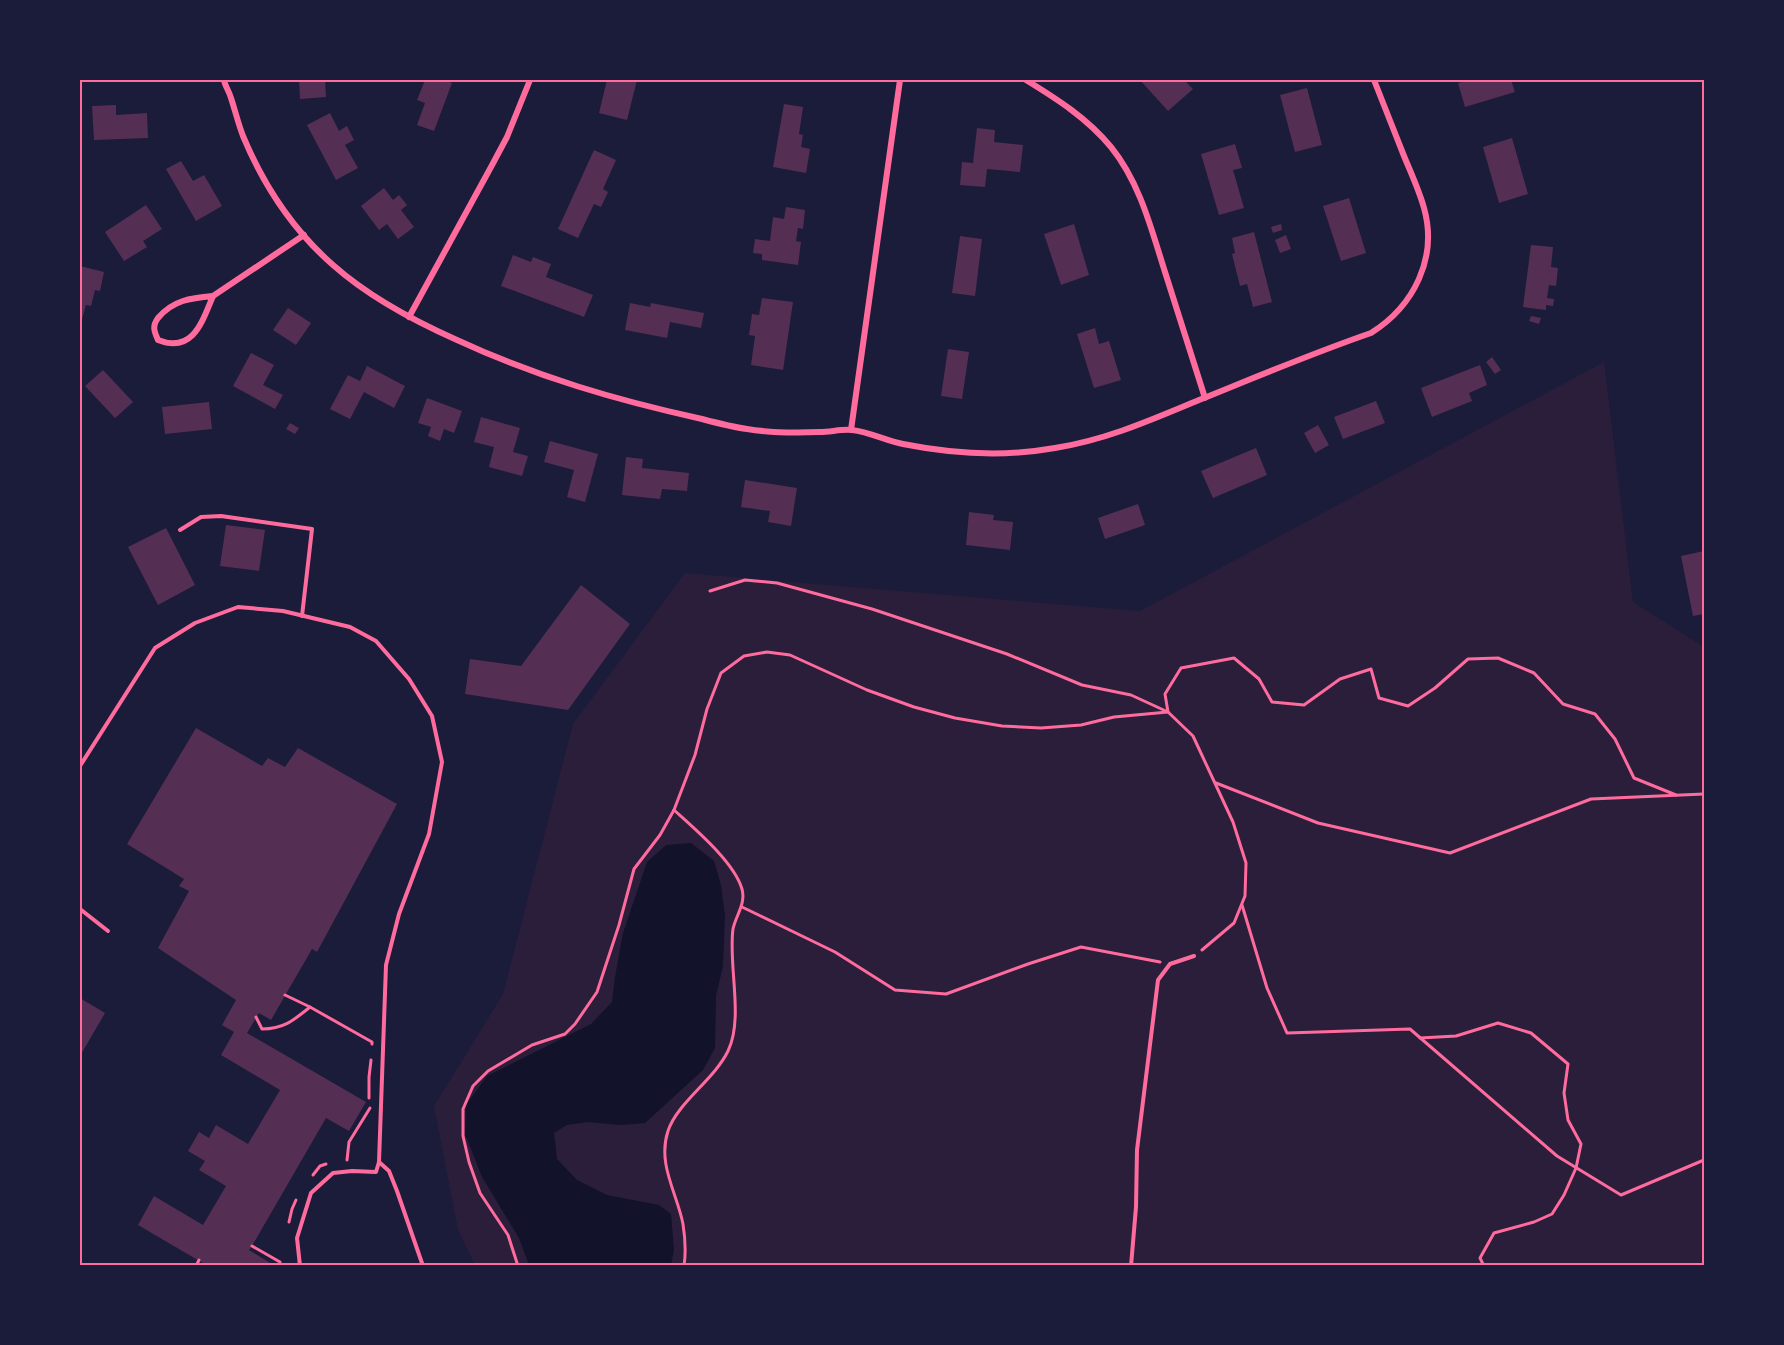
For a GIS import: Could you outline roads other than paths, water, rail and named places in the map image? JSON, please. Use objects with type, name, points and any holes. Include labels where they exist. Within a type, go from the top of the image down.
[{"type":"street","points":[[224,80],[243,137],[258,167],[289,217],[333,265],[352,281],[409,317],[522,368],[584,390],[649,408],[760,431],[801,433],[851,429],[899,443],[941,451],[974,453],[1031,452],[1103,438],[1371,333],[1391,319],[1414,291],[1423,270],[1429,237],[1425,213],[1374,80]]},
{"type":"street","points":[[409,317],[507,137],[530,80]]},
{"type":"street","points":[[851,429],[900,80]]},
{"type":"street","points":[[1026,80],[1066,104],[1090,125],[1113,150],[1130,177],[1147,215],[1205,398]]},
{"type":"street","points":[[213,296],[202,322],[187,340],[176,344],[158,340],[154,332],[154,323],[174,304],[187,299],[213,296],[304,235]]},
{"type":"lane","points":[[180,530],[201,517],[221,516],[312,529],[302,616]]},
{"type":"lane","points":[[80,766],[155,648],[195,623],[238,607],[283,611],[350,627],[376,641],[409,679],[432,716],[442,762],[429,834],[399,914],[386,965],[379,1162],[376,1172],[333,1173],[311,1193],[297,1238],[300,1266]]},
{"type":"lane","points":[[80,909],[108,931]]},
{"type":"lane","points":[[1131,1266],[1136,1207],[1137,1150],[1158,980],[1170,964],[1194,956]]},
{"type":"lane","points":[[379,1162],[389,1171],[423,1266]]}]
